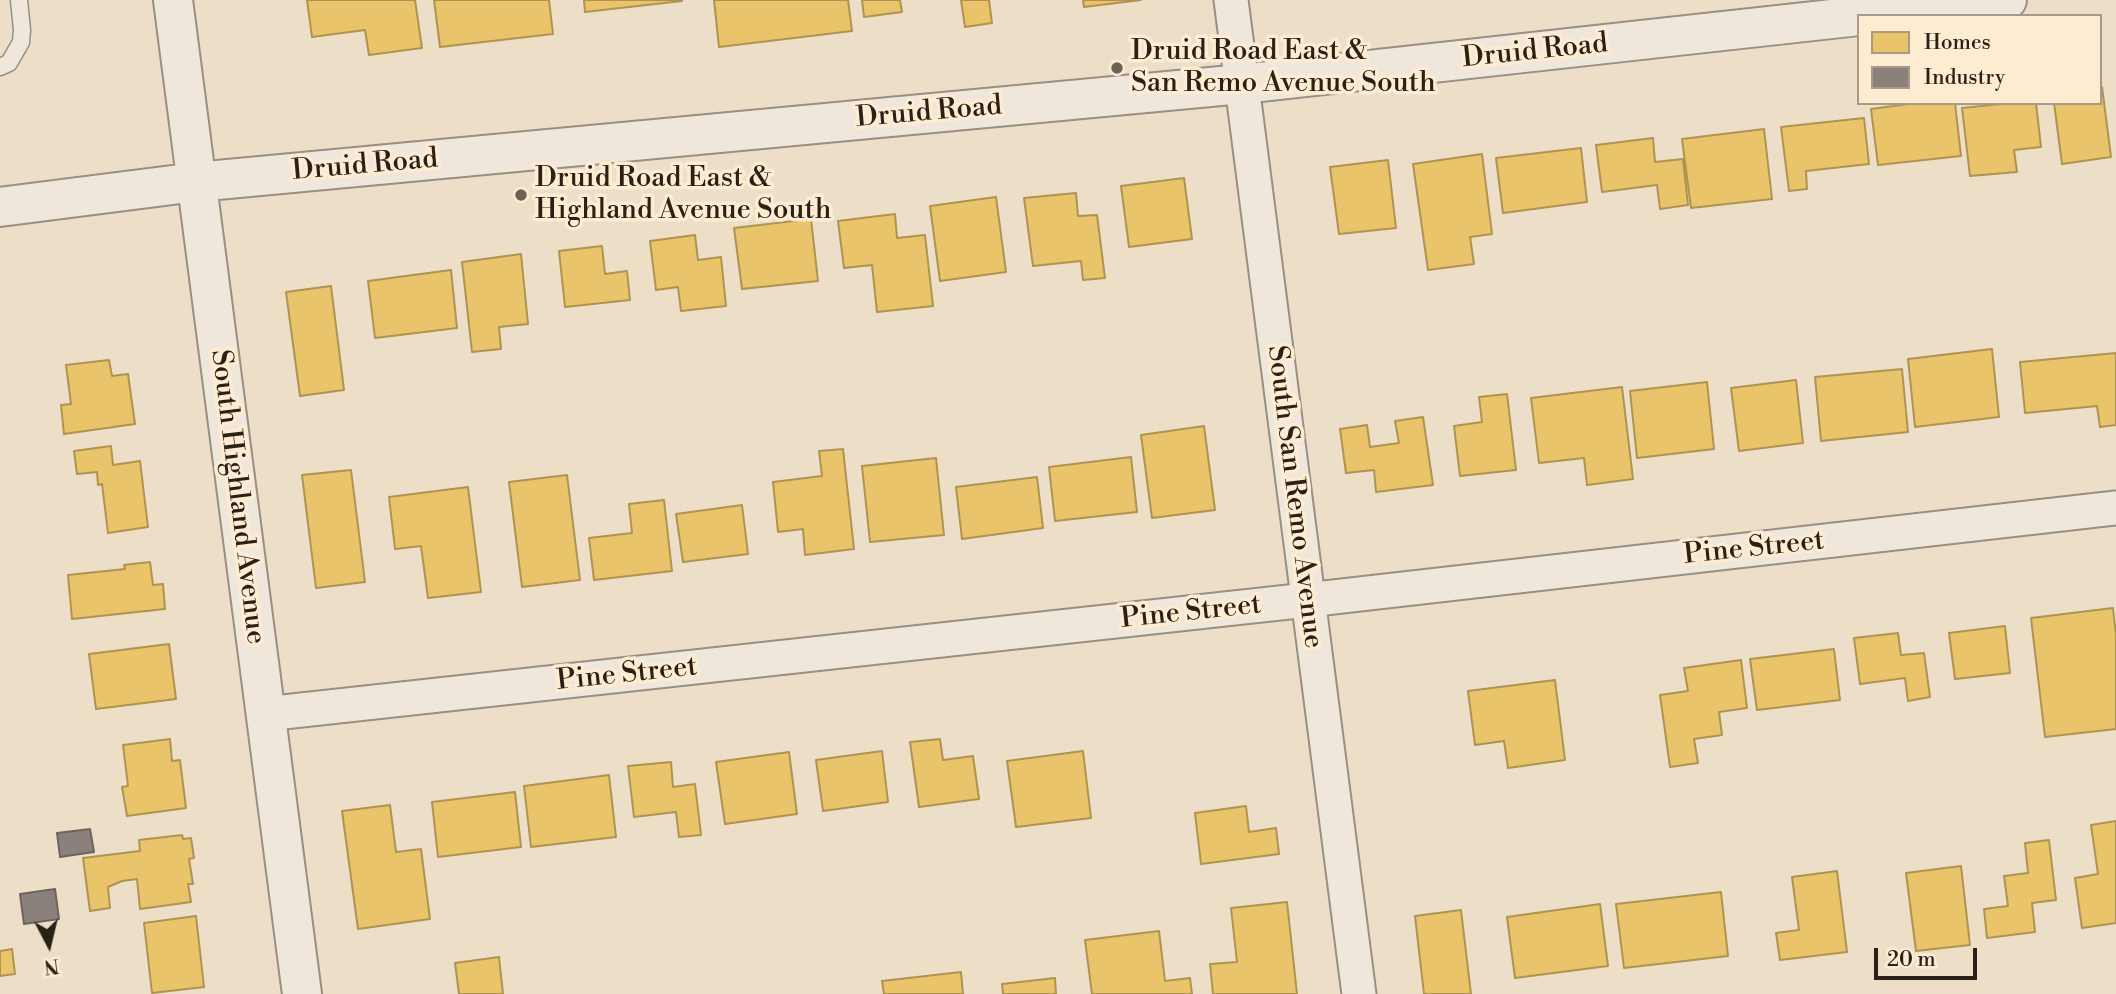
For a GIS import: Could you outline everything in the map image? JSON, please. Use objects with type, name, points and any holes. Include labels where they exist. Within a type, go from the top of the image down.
[{"type":"street","name":"South Highland Avenue","points":[[173,0],[302,994]]},
{"type":"street","name":"South San Remo Avenue","points":[[1231,0],[1359,994]]},
{"type":"street","name":"Druid Road","points":[[1879,14],[2007,0]]},
{"type":"street","name":"Druid Road","points":[[0,207],[196,181],[1242,84],[1857,16]]},
{"type":"street","name":"Pine Street","points":[[265,714],[2116,508]]},
{"type":"lane","points":[[0,67],[9,63],[21,42],[19,0]]},
{"type":"building: Homes","points":[[307,0],[415,0],[422,48],[369,55],[365,30],[312,37]]},
{"type":"building: Homes","points":[[434,0],[549,0],[553,34],[440,47]]},
{"type":"building: Homes","points":[[584,0],[682,0],[682,1],[585,12]]},
{"type":"building: Homes","points":[[714,0],[848,0],[852,31],[719,47]]},
{"type":"building: Homes","points":[[862,0],[900,0],[902,12],[864,17]]},
{"type":"building: Homes","points":[[961,0],[989,0],[992,23],[965,27]]},
{"type":"building: Homes","points":[[1083,0],[1141,0],[1084,7]]},
{"type":"building: Homes","points":[[2102,87],[2111,157],[2062,164],[2054,105],[2102,105]]},
{"type":"building: Homes","points":[[1901,105],[1955,105],[1961,156],[1878,165],[1871,109]]},
{"type":"building: Homes","points":[[2036,105],[2041,147],[2014,150],[2017,172],[1970,176],[1962,108]]},
{"type":"building: Homes","points":[[1864,118],[1869,164],[1806,171],[1807,189],[1789,191],[1781,127]]},
{"type":"building: Homes","points":[[1764,129],[1772,199],[1691,208],[1682,139]]},
{"type":"building: Homes","points":[[1653,138],[1655,162],[1683,159],[1688,205],[1660,209],[1657,185],[1602,192],[1596,145]]},
{"type":"building: Homes","points":[[1581,148],[1587,202],[1503,213],[1496,158]]},
{"type":"building: Homes","points":[[1482,154],[1492,234],[1470,237],[1474,264],[1428,270],[1413,164]]},
{"type":"building: Homes","points":[[1388,160],[1396,228],[1339,234],[1330,167]]},
{"type":"building: Homes","points":[[1184,178],[1192,239],[1129,247],[1121,186]]},
{"type":"building: Homes","points":[[1076,193],[1078,216],[1097,215],[1105,278],[1083,280],[1081,261],[1033,266],[1024,198]]},
{"type":"building: Homes","points":[[996,197],[1006,272],[940,281],[930,206]]},
{"type":"building: Homes","points":[[895,214],[897,238],[925,235],[933,306],[877,312],[872,265],[844,268],[838,221]]},
{"type":"building: Homes","points":[[811,219],[818,281],[742,289],[734,228]]},
{"type":"building: Homes","points":[[695,235],[698,260],[721,257],[726,306],[681,311],[678,287],[656,290],[650,241]]},
{"type":"building: Homes","points":[[602,246],[605,274],[627,271],[630,300],[565,307],[559,251]]},
{"type":"building: Homes","points":[[521,254],[528,324],[499,327],[501,349],[472,352],[462,262]]},
{"type":"building: Homes","points":[[451,270],[457,328],[375,338],[368,281]]},
{"type":"building: Homes","points":[[331,286],[344,390],[300,396],[286,292]]},
{"type":"building: Homes","points":[[1992,349],[1999,417],[1915,427],[1908,359]]},
{"type":"building: Homes","points":[[2116,353],[2116,425],[2100,427],[2097,406],[2025,413],[2020,362]]},
{"type":"building: Homes","points":[[109,360],[112,376],[128,374],[135,424],[64,434],[61,405],[71,404],[66,365]]},
{"type":"building: Homes","points":[[1902,369],[1908,432],[1821,441],[1815,377]]},
{"type":"building: Homes","points":[[1796,380],[1803,443],[1739,451],[1731,388]]},
{"type":"building: Homes","points":[[1707,382],[1714,449],[1637,458],[1630,391]]},
{"type":"building: Homes","points":[[1622,387],[1633,479],[1587,485],[1584,458],[1539,463],[1531,398]]},
{"type":"building: Homes","points":[[1507,394],[1516,470],[1460,476],[1454,426],[1482,422],[1479,397]]},
{"type":"building: Homes","points":[[1423,417],[1433,485],[1376,492],[1374,470],[1346,473],[1340,429],[1367,425],[1370,447],[1399,443],[1395,421]]},
{"type":"building: Homes","points":[[1204,426],[1215,510],[1152,518],[1141,435]]},
{"type":"building: Homes","points":[[111,446],[113,465],[140,461],[148,527],[108,533],[102,484],[98,485],[97,472],[77,474],[74,451]]},
{"type":"building: Homes","points":[[843,449],[854,549],[805,555],[803,529],[778,532],[773,482],[822,476],[819,451]]},
{"type":"building: Homes","points":[[1131,457],[1137,512],[1055,521],[1049,467]]},
{"type":"building: Homes","points":[[936,458],[944,535],[870,542],[862,466]]},
{"type":"building: Homes","points":[[351,470],[365,582],[316,588],[302,475]]},
{"type":"building: Homes","points":[[567,475],[580,580],[522,587],[509,482]]},
{"type":"building: Homes","points":[[1037,477],[1043,528],[962,539],[956,487]]},
{"type":"building: Homes","points":[[468,487],[481,592],[428,598],[421,546],[395,549],[389,497]]},
{"type":"building: Homes","points":[[664,500],[672,571],[594,580],[589,538],[632,533],[629,504]]},
{"type":"building: Homes","points":[[742,505],[748,554],[683,562],[676,514]]},
{"type":"building: Homes","points":[[150,562],[153,585],[163,584],[165,609],[72,619],[68,575],[125,569],[124,565]]},
{"type":"building: Homes","points":[[2113,608],[2116,636],[2116,729],[2045,737],[2031,618]]},
{"type":"building: Homes","points":[[2005,626],[2010,673],[1955,679],[1949,633]]},
{"type":"building: Homes","points":[[1898,633],[1901,655],[1924,653],[1930,697],[1908,701],[1905,678],[1860,684],[1854,638]]},
{"type":"building: Homes","points":[[169,644],[176,699],[96,709],[89,654]]},
{"type":"building: Homes","points":[[1834,649],[1840,700],[1757,710],[1750,659]]},
{"type":"building: Homes","points":[[1741,660],[1747,708],[1719,712],[1722,735],[1694,739],[1698,763],[1670,767],[1660,695],[1688,691],[1684,668]]},
{"type":"building: Homes","points":[[1555,680],[1565,760],[1508,768],[1504,741],[1475,745],[1468,691]]},
{"type":"building: Homes","points":[[170,739],[172,761],[180,760],[186,808],[127,816],[122,787],[128,786],[123,745]]},
{"type":"building: Homes","points":[[940,739],[943,760],[973,756],[979,799],[919,807],[910,742]]},
{"type":"building: Homes","points":[[882,751],[888,802],[823,811],[816,760]]},
{"type":"building: Homes","points":[[1083,751],[1091,818],[1016,827],[1007,761]]},
{"type":"building: Homes","points":[[789,752],[797,814],[725,824],[716,762]]},
{"type":"building: Homes","points":[[671,762],[673,787],[695,784],[701,835],[679,837],[676,812],[634,817],[628,766]]},
{"type":"building: Homes","points":[[609,775],[616,837],[531,847],[524,786]]},
{"type":"building: Homes","points":[[515,792],[521,847],[438,857],[432,802]]},
{"type":"building: Homes","points":[[390,805],[396,852],[421,849],[430,919],[358,929],[342,811]]},
{"type":"building: Homes","points":[[1246,806],[1249,832],[1276,828],[1279,854],[1201,864],[1195,813]]},
{"type":"building: Homes","points":[[2116,821],[2116,923],[2082,928],[2075,878],[2098,874],[2091,825]]},
{"type":"building: Homes","points":[[182,835],[183,839],[191,838],[194,858],[189,859],[193,884],[188,884],[191,902],[140,909],[137,879],[108,887],[110,908],[90,911],[83,858],[140,851],[139,840]]},
{"type":"building: Homes","points":[[2049,840],[2056,900],[2032,903],[2035,932],[1987,938],[1984,909],[2008,906],[2004,876],[2028,873],[2025,843]]},
{"type":"building: Homes","points":[[1961,866],[1970,945],[1916,951],[1906,873]]},
{"type":"building: Homes","points":[[1837,871],[1847,952],[1780,960],[1776,933],[1799,930],[1792,877]]},
{"type":"building: Homes","points":[[1721,892],[1728,956],[1624,968],[1616,904]]},
{"type":"building: Homes","points":[[1287,902],[1297,994],[1213,994],[1210,964],[1237,962],[1231,908]]},
{"type":"building: Homes","points":[[1600,904],[1608,966],[1515,978],[1507,917]]},
{"type":"building: Homes","points":[[1461,910],[1471,994],[1424,994],[1415,916]]},
{"type":"building: Homes","points":[[196,916],[204,987],[152,993],[144,923]]},
{"type":"building: Homes","points":[[1159,931],[1165,981],[1190,978],[1192,994],[1092,994],[1085,940]]},
{"type":"building: Homes","points":[[12,949],[15,974],[0,976],[0,951]]},
{"type":"building: Homes","points":[[499,957],[503,994],[459,994],[455,963]]},
{"type":"building: Homes","points":[[961,972],[963,994],[884,994],[882,981]]},
{"type":"building: Homes","points":[[1055,978],[1056,994],[1003,994],[1002,984]]},
{"type":"building: Industry","points":[[90,829],[94,852],[60,857],[57,833]]},
{"type":"building: Industry","points":[[55,889],[59,919],[24,924],[20,894]]},
{"type":"place","name":"Druid Road East & San Remo Avenue South","points":[[1117,68]]},
{"type":"place","name":"Druid Road East & Highland Avenue South","points":[[521,195]]}]
